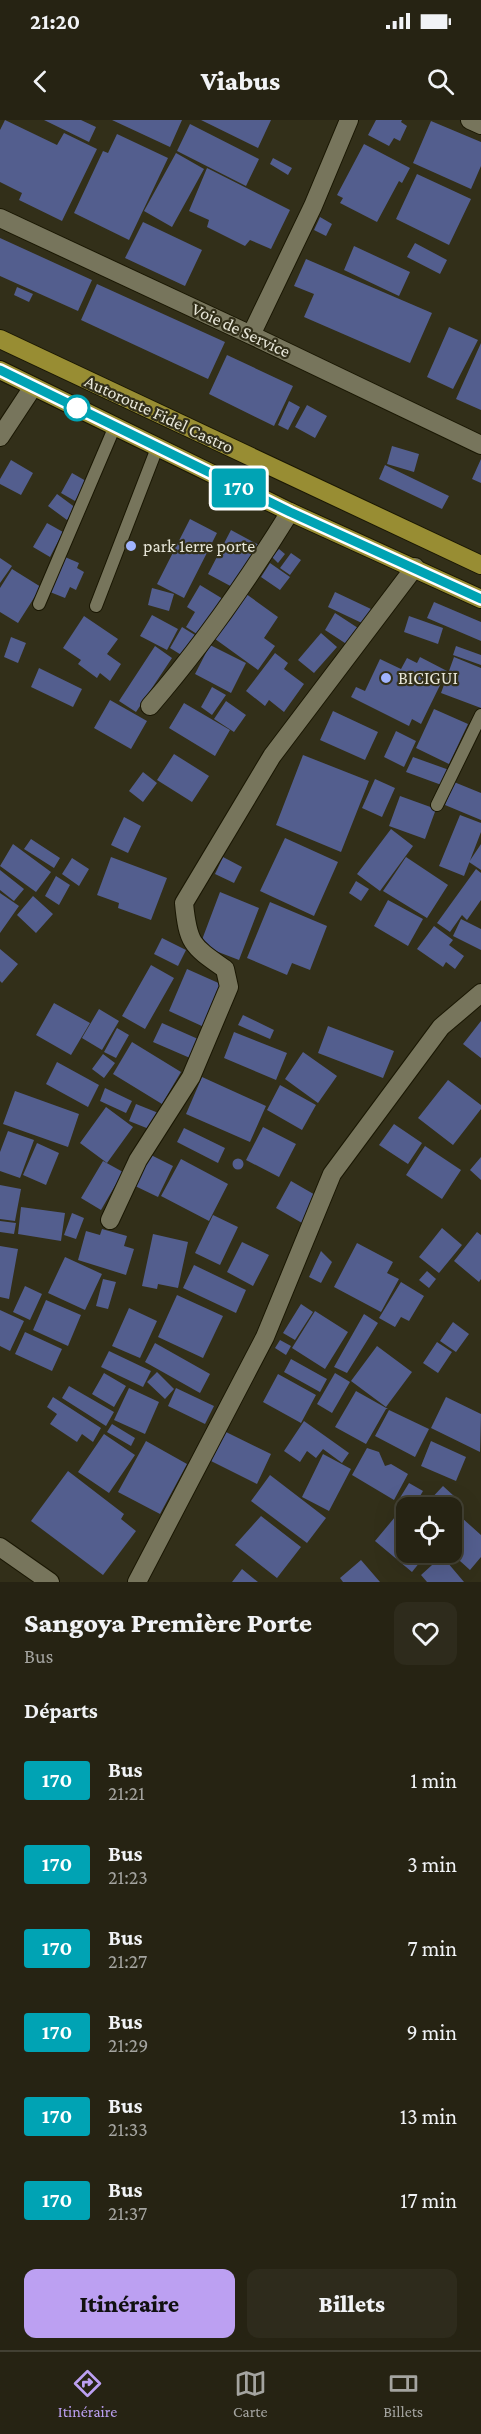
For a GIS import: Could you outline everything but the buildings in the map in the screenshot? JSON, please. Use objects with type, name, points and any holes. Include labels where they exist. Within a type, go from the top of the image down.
[{"type":"highway","name":"Autoroute Fidel Castro","points":[[0,339],[481,565]]},
{"type":"highway","name":"Autoroute Fidel Castro","points":[[0,370],[290,512],[481,599]]},
{"type":"street","points":[[251,334],[314,206],[349,120]]},
{"type":"street","points":[[470,120],[481,125]]},
{"type":"street","name":"Voie de Service","points":[[0,218],[251,334],[481,446]]},
{"type":"street","points":[[0,437],[33,387]]},
{"type":"street","points":[[150,706],[180,672],[217,622],[290,512]]},
{"type":"street","points":[[110,1220],[138,1160],[191,1077],[229,987],[225,969],[195,948],[186,926],[184,903],[272,756],[415,567]]},
{"type":"street","points":[[137,1582],[265,1337],[332,1174],[441,1027],[481,993]]},
{"type":"street","points":[[0,1547],[50,1582]]},
{"type":"lane","points":[[39,604],[115,426]]},
{"type":"lane","points":[[96,606],[157,448]]},
{"type":"lane","points":[[437,805],[481,715]]},
{"type":"bus line","name":"170","points":[[0,370],[290,512],[481,599]]},
{"type":"place","name":"park 1erre porte","points":[[131,546]]},
{"type":"place","name":"BICIGUI","points":[[386,678]]}]
